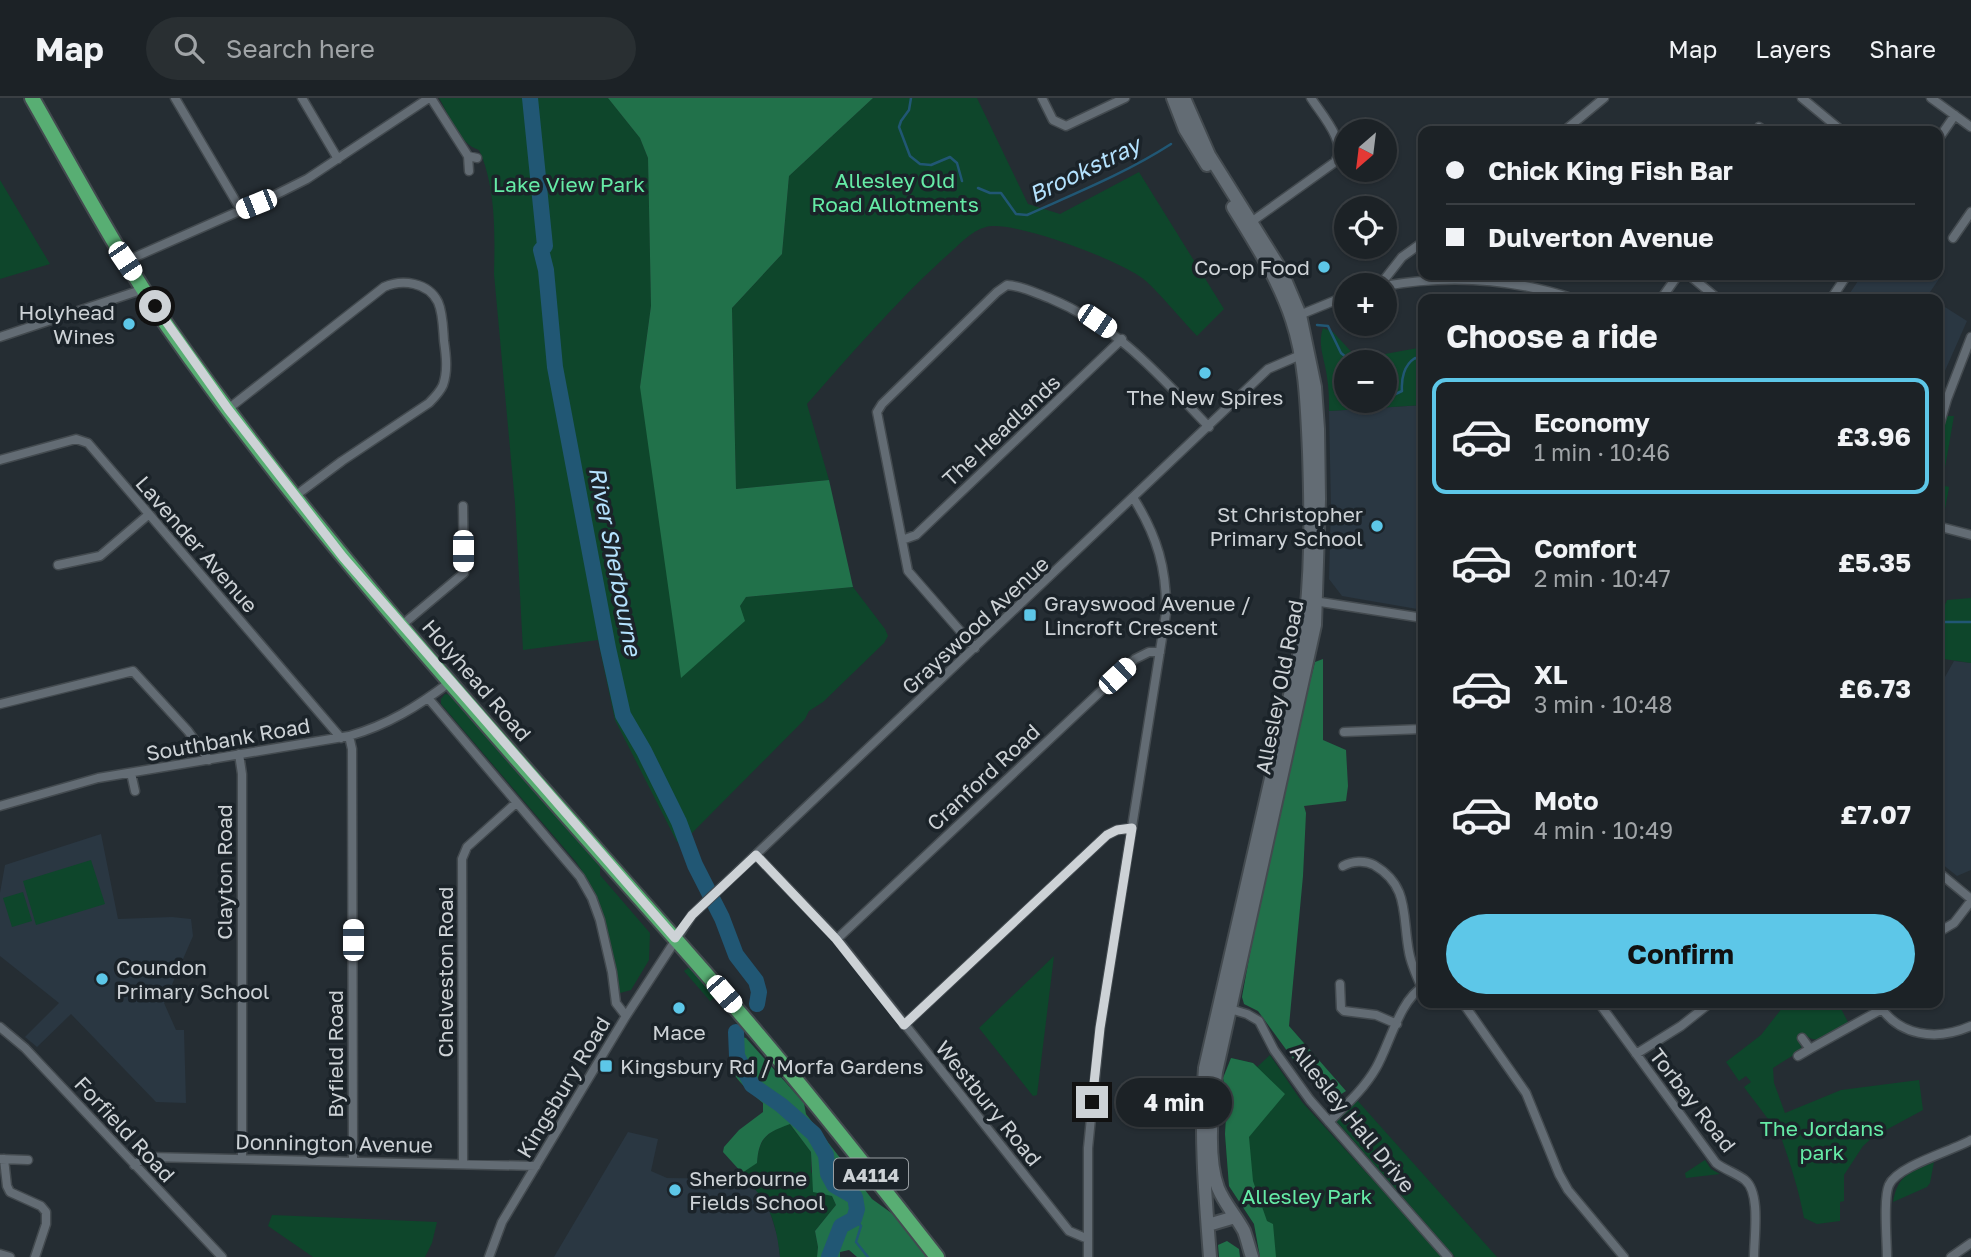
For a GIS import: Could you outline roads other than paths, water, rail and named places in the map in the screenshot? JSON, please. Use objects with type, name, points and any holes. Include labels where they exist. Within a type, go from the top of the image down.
[{"type":"highway","name":"Holyhead Road","points":[[32,98],[125,261],[228,409],[295,496],[343,557],[450,682],[743,1016],[937,1257]]},
{"type":"main road","name":"Allesley Old Road","points":[[1173,98],[1192,141],[1249,224]]},
{"type":"main road","name":"Allesley Old Road","points":[[1184,98],[1209,155],[1249,224],[1296,316],[1318,429],[1319,506],[1309,657],[1205,1068],[1202,1149],[1210,1257]]},
{"type":"main road","name":"Allesley Old Road","points":[[1252,1257],[1244,1232],[1223,1198],[1216,1179],[1212,1126],[1216,1072],[1268,816]]},
{"type":"main road","points":[[1208,1225],[1235,1217]]},
{"type":"street","points":[[176,98],[241,210]]},
{"type":"street","points":[[302,98],[338,159]]},
{"type":"street","points":[[125,261],[307,179],[430,98],[473,157],[469,172]]},
{"type":"street","points":[[1042,98],[1053,120],[1066,126],[1125,98]]},
{"type":"street","points":[[1249,224],[1335,162],[1339,156],[1338,143],[1311,98]]},
{"type":"street","points":[[1570,126],[1604,98]]},
{"type":"street","points":[[1802,98],[1835,126]]},
{"type":"street","points":[[1931,98],[1971,127]]},
{"type":"street","points":[[1830,122],[1835,114]]},
{"type":"street","points":[[1943,132],[1955,115]]},
{"type":"street","points":[[1953,238],[1970,214]]},
{"type":"street","points":[[1391,273],[1402,257],[1418,246]]},
{"type":"street","points":[[1397,283],[1418,279]]},
{"type":"street","points":[[1486,280],[1514,283],[1555,294]]},
{"type":"street","points":[[1695,280],[1712,294]]},
{"type":"street","points":[[228,409],[384,287],[397,283],[414,284],[437,301],[442,314],[446,360],[445,377],[439,391],[429,402],[295,496]]},
{"type":"street","points":[[975,648],[908,571],[877,412],[882,404],[997,292],[1007,285],[1026,289],[1079,312],[1122,339],[1209,427]]},
{"type":"street","points":[[0,337],[144,289]]},
{"type":"street","points":[[1296,316],[1334,301]]},
{"type":"street","points":[[1943,413],[1971,337]]},
{"type":"street","name":"The Headlands","points":[[902,540],[916,535],[1122,339]]},
{"type":"street","name":"Grayswood Avenue","points":[[675,938],[692,915],[1134,499],[1268,369],[1305,354]]},
{"type":"street","name":"Lavender Avenue","points":[[0,460],[76,439],[88,443],[148,515],[345,737]]},
{"type":"street","points":[[1088,1257],[1088,1148],[1094,1079],[1106,985],[1166,613],[1165,573],[1155,538],[1134,499]]},
{"type":"street","points":[[402,625],[464,573],[463,506]]},
{"type":"street","points":[[58,565],[100,556],[148,515]]},
{"type":"street","points":[[1943,528],[1971,535]]},
{"type":"street","points":[[1312,600],[1418,617]]},
{"type":"street","name":"Cranford Road","points":[[836,939],[1135,659],[1149,652],[1160,652]]},
{"type":"street","points":[[0,704],[133,671],[188,731],[209,760]]},
{"type":"street","name":"Southbank Road","points":[[0,806],[98,778],[345,737],[387,723],[450,682]]},
{"type":"street","points":[[428,698],[566,858],[592,898],[605,939],[616,1003],[626,1016]]},
{"type":"street","points":[[1344,732],[1418,729]]},
{"type":"street","name":"Byfield Road","points":[[345,737],[352,749],[353,1161]]},
{"type":"street","name":"Clayton Road","points":[[239,754],[242,774],[242,1159]]},
{"type":"street","points":[[131,773],[135,792]]},
{"type":"street","name":"Chelveston Road","points":[[463,1164],[462,859],[467,847],[516,803]]},
{"type":"street","points":[[904,1025],[1107,835],[1117,830],[1132,828]]},
{"type":"street","name":"Westbury Road","points":[[756,855],[836,939],[1069,1231],[1088,1239]]},
{"type":"street","points":[[1343,866],[1369,862],[1383,870],[1395,882],[1403,900],[1409,953],[1418,975]]},
{"type":"street","points":[[1943,876],[1971,900],[1954,923],[1943,929]]},
{"type":"street","name":"Kingsbury Road","points":[[489,1257],[502,1222],[675,938]]},
{"type":"street","points":[[1340,984],[1341,1008],[1344,1011],[1376,1015],[1397,1024]]},
{"type":"street","points":[[1329,1122],[1367,1082],[1410,998],[1418,991]]},
{"type":"street","points":[[1466,1008],[1526,1093],[1568,1190],[1624,1257]]},
{"type":"street","name":"Torbay Road","points":[[1603,1008],[1716,1163],[1751,1186],[1755,1200],[1754,1257]]},
{"type":"street","points":[[1636,1054],[1681,1026],[1704,1008]]},
{"type":"street","points":[[1798,1056],[1877,1008]]},
{"type":"street","points":[[1882,1008],[1896,1025],[1906,1029],[1947,1034],[1971,1026]]},
{"type":"street","name":"Allesley Hall Drive","points":[[1230,1009],[1259,1021],[1288,1071],[1329,1122],[1448,1257]]},
{"type":"street","name":"Forfield Road","points":[[0,1027],[25,1048],[222,1257]]},
{"type":"street","points":[[1802,1038],[1810,1049]]},
{"type":"street","points":[[1887,1257],[1887,1194],[1890,1182],[1902,1172],[1971,1140]]},
{"type":"street","name":"Donnington Avenue","points":[[134,1165],[149,1157],[536,1166]]},
{"type":"street","points":[[28,1160],[2,1159],[10,1192],[40,1206],[47,1214],[35,1257]]},
{"type":"street","points":[[1951,1257],[1971,1243]]},
{"type":"street","points":[[0,1254],[10,1257]]},
{"type":"waterway","name":"River Sherbourne","points":[[530,98],[545,246],[541,250],[546,270],[555,367],[623,715],[679,822],[695,865],[722,918],[736,955],[756,981],[759,992],[757,1004]]},
{"type":"waterway","name":"Brookstray","points":[[911,98],[909,110],[899,127],[910,156],[920,164],[931,165],[950,157],[957,163],[962,181]]},
{"type":"waterway","name":"Brookstray","points":[[978,188],[990,193],[1001,193],[1016,214],[1027,215],[1119,173],[1171,144]]},
{"type":"waterway","name":"Brookstray","points":[[1317,325],[1328,326],[1340,350]]},
{"type":"waterway","name":"Brookstray","points":[[1397,393],[1402,391],[1408,364],[1415,358],[1418,359]]},
{"type":"waterway","name":"Brookstray","points":[[1943,622],[1971,622]]},
{"type":"waterway","name":"River Sherbourne","points":[[736,1032],[737,1056],[752,1085],[781,1105],[814,1134],[826,1155],[828,1174],[834,1185],[855,1197],[857,1209],[854,1219],[841,1226],[829,1257]]},
{"type":"waterway","points":[[854,1219],[861,1226],[856,1242],[868,1257]]},
{"type":"place","name":"Co-op Food","points":[[1324,267]]},
{"type":"place","name":"Holyhead Wines","points":[[129,324]]},
{"type":"place","name":"The New Spires","points":[[1205,373]]},
{"type":"place","name":"St Christopher Primary School","points":[[1377,526]]},
{"type":"place","name":"Grayswood Avenue / Lincroft Crescent","points":[[1030,615]]},
{"type":"place","name":"Coundon Primary School","points":[[102,979]]},
{"type":"place","name":"Mace","points":[[679,1008]]},
{"type":"place","name":"Kingsbury Rd / Morfa Gardens","points":[[606,1066]]},
{"type":"place","name":"Sherbourne Fields School","points":[[675,1190]]},
{"type":"park label","name":"Lake View Park","points":[[569,184]]},
{"type":"park label","name":"Allesley Old Road Allotments","points":[[895,192]]},
{"type":"park label","name":"The Jordans park","points":[[1822,1140]]},
{"type":"park label","name":"Allesley Park","points":[[1307,1196]]}]
